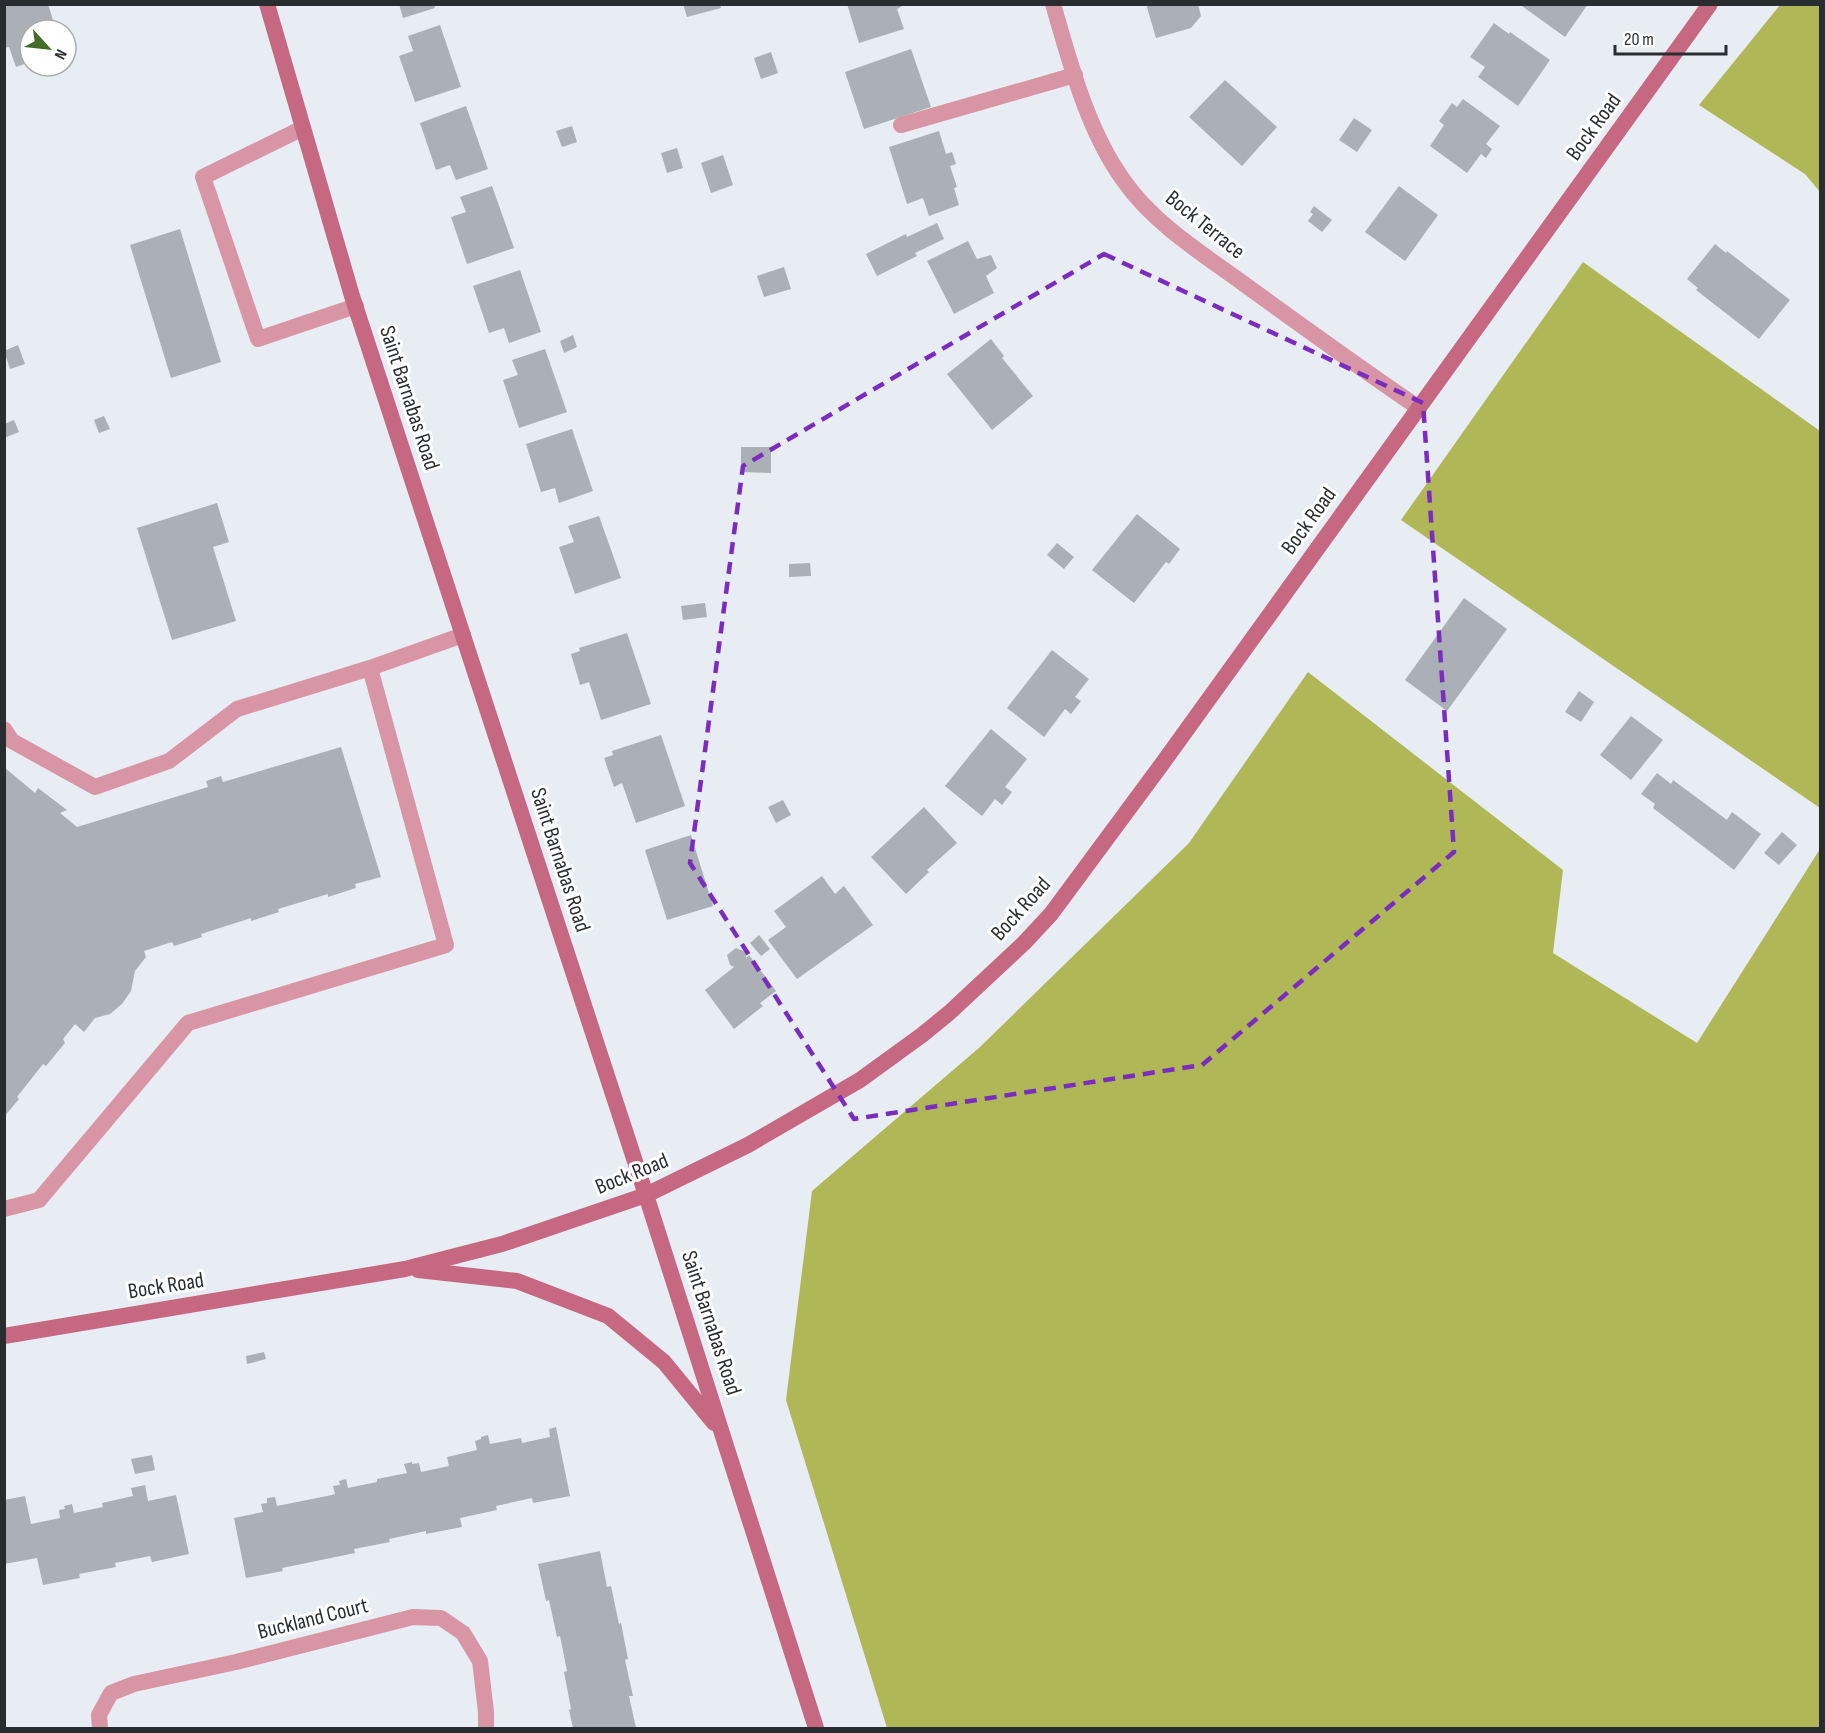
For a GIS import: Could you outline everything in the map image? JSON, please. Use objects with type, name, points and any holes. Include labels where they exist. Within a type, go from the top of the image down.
[{"type":"main road","name":"Saint Barnabas Road","points":[[267,4],[356,306],[646,1195],[816,1728]]},
{"type":"main road","name":"Bock Road","points":[[4,1336],[405,1269],[502,1244],[646,1195],[748,1145],[860,1080],[922,1035],[1024,943],[1051,914],[1149,782],[1710,4]]},
{"type":"main road","points":[[405,1269],[517,1281],[608,1316],[664,1362],[722,1432]]},
{"type":"street","name":"Bock Terrace","points":[[1053,4],[1095,129],[1110,162],[1125,183],[1146,206],[1185,241],[1419,408]]},
{"type":"street","points":[[901,124],[1075,75]]},
{"type":"street","points":[[303,128],[203,177],[258,339],[356,306]]},
{"type":"street","points":[[4,729],[12,741],[95,787],[169,761],[237,709],[370,668],[463,635]]},
{"type":"street","points":[[4,1209],[39,1200],[188,1023],[446,945],[370,668]]},
{"type":"street","name":"Buckland Court","points":[[100,1728],[99,1715],[111,1693],[134,1684],[236,1662],[413,1617],[441,1618],[463,1633],[480,1660],[486,1728]]},
{"type":"highlighted area","points":[[1104,254],[1423,403],[1454,852],[1202,1065],[854,1119],[690,863],[743,466]]},
{"type":"green space","points":[[1780,5],[1820,5],[1820,192],[1805,174],[1699,105]]},
{"type":"green space","points":[[1583,262],[1820,431],[1820,808],[1401,520]]},
{"type":"green space","points":[[1308,672],[1563,870],[1553,953],[1697,1043],[1820,849],[1820,1728],[887,1728],[786,1400],[812,1191],[980,1047],[1189,843]]},
{"type":"building","points":[[4,4],[48,4],[52,18],[18,18],[18,66],[16,67],[9,47],[4,48]]},
{"type":"building","points":[[399,4],[434,4],[435,8],[403,18]]},
{"type":"building","points":[[683,4],[720,4],[721,8],[687,17]]},
{"type":"building","points":[[847,4],[906,4],[897,9],[904,29],[859,43]]},
{"type":"building","points":[[1146,4],[1198,4],[1201,16],[1191,28],[1156,38]]},
{"type":"building","points":[[1519,4],[1588,4],[1565,37]]},
{"type":"building","points":[[1494,23],[1550,60],[1518,106],[1478,77],[1485,67],[1470,57]]},
{"type":"building","points":[[440,25],[461,87],[415,102],[399,56],[413,51],[408,36]]},
{"type":"building","points":[[911,49],[931,107],[864,129],[845,72]]},
{"type":"building","points":[[771,52],[778,73],[761,79],[754,58]]},
{"type":"building","points":[[1225,80],[1277,127],[1242,166],[1189,117]]},
{"type":"building","points":[[1463,99],[1500,126],[1486,144],[1492,149],[1486,158],[1481,154],[1467,173],[1430,146],[1444,125],[1439,121],[1452,103],[1457,107]]},
{"type":"building","points":[[466,106],[488,169],[456,180],[450,165],[436,170],[420,123]]},
{"type":"building","points":[[1354,118],[1372,130],[1357,152],[1339,140]]},
{"type":"building","points":[[572,126],[577,142],[562,147],[556,131]]},
{"type":"building","points":[[939,131],[946,154],[952,152],[956,164],[950,166],[957,187],[954,188],[959,205],[929,216],[923,198],[907,204],[889,147]]},
{"type":"building","points":[[677,148],[683,168],[667,173],[661,153]]},
{"type":"building","points":[[723,155],[733,185],[711,193],[701,163]]},
{"type":"building","points":[[492,186],[514,248],[467,264],[451,217],[466,212],[460,197]]},
{"type":"building","points":[[1399,186],[1438,215],[1405,261],[1365,232]]},
{"type":"building","points":[[1314,206],[1332,220],[1322,232],[1308,221],[1313,214],[1310,212]]},
{"type":"building","points":[[937,223],[944,239],[915,253],[917,256],[877,276],[866,254],[906,234],[907,237]]},
{"type":"building","points":[[180,229],[221,362],[171,378],[130,245]]},
{"type":"building","points":[[968,241],[977,259],[991,255],[997,268],[986,276],[994,293],[954,314],[927,261]]},
{"type":"building","points":[[1715,244],[1790,300],[1759,339],[1696,290],[1698,288],[1687,279]]},
{"type":"building","points":[[784,267],[791,289],[764,297],[757,276]]},
{"type":"building","points":[[520,270],[541,332],[509,343],[504,328],[489,333],[473,286]]},
{"type":"building","points":[[573,335],[577,347],[564,353],[560,341]]},
{"type":"building","points":[[991,339],[1004,356],[1002,358],[1033,396],[992,430],[947,374]]},
{"type":"building","points":[[18,345],[25,364],[10,369],[4,351]]},
{"type":"building","points":[[545,349],[567,412],[519,428],[503,380],[518,375],[512,360]]},
{"type":"building","points":[[104,416],[110,429],[99,433],[94,420]]},
{"type":"building","points":[[14,420],[19,432],[4,438],[4,424]]},
{"type":"building","points":[[572,429],[593,491],[559,503],[555,488],[541,492],[526,444]]},
{"type":"building","points":[[741,447],[771,447],[771,473],[741,472]]},
{"type":"building","points":[[217,503],[229,542],[213,547],[236,621],[172,640],[137,528]]},
{"type":"building","points":[[1137,514],[1180,549],[1169,564],[1166,562],[1134,603],[1092,570]]},
{"type":"building","points":[[599,516],[621,578],[575,594],[559,547],[574,542],[568,526]]},
{"type":"building","points":[[1057,543],[1074,557],[1064,569],[1047,555]]},
{"type":"building","points":[[810,563],[811,576],[789,577],[789,564]]},
{"type":"building","points":[[1464,598],[1507,629],[1447,711],[1405,680]]},
{"type":"building","points":[[705,603],[707,617],[683,620],[681,606]]},
{"type":"building","points":[[627,633],[651,704],[601,720],[589,682],[580,685],[571,654],[580,651],[579,648]]},
{"type":"building","points":[[1052,650],[1089,679],[1075,697],[1081,701],[1071,714],[1065,709],[1044,737],[1007,708]]},
{"type":"building","points":[[1579,691],[1594,702],[1581,722],[1565,712]]},
{"type":"building","points":[[1631,716],[1663,740],[1631,780],[1600,755]]},
{"type":"building","points":[[991,729],[1027,759],[1005,787],[1012,792],[1002,805],[995,799],[982,816],[945,786]]},
{"type":"building","points":[[661,735],[685,806],[636,823],[622,783],[614,787],[604,758],[613,755],[612,751]]},
{"type":"building","points":[[341,747],[381,877],[355,884],[356,888],[328,897],[328,894],[278,909],[279,912],[251,921],[251,918],[201,934],[202,937],[174,946],[172,942],[144,951],[146,957],[135,971],[131,991],[122,1004],[110,1014],[95,1018],[84,1032],[75,1024],[63,1039],[65,1043],[46,1066],[43,1064],[4,1117],[4,767],[35,793],[38,788],[67,810],[60,813],[77,827],[208,787],[206,781],[221,776],[223,782]]},
{"type":"building","points":[[1657,773],[1671,784],[1673,780],[1727,820],[1732,812],[1761,834],[1734,870],[1653,808],[1655,804],[1641,794]]},
{"type":"building","points":[[783,800],[791,815],[776,823],[768,807]]},
{"type":"building","points":[[924,807],[957,843],[927,870],[929,872],[906,894],[871,857]]},
{"type":"building","points":[[1782,832],[1797,845],[1779,865],[1764,853]]},
{"type":"building","points":[[691,835],[713,906],[667,920],[645,850]]},
{"type":"building","points":[[822,876],[835,894],[844,886],[873,925],[797,979],[768,940],[786,927],[774,911]]},
{"type":"building","points":[[759,935],[770,949],[761,956],[750,943]]},
{"type":"building","points":[[736,948],[746,952],[746,958],[749,955],[776,991],[760,1003],[763,1006],[734,1029],[705,990],[734,967],[730,965],[727,955]]},
{"type":"building","points":[[264,1352],[266,1359],[247,1364],[246,1356]]},
{"type":"building","points":[[556,1427],[570,1496],[533,1503],[532,1498],[496,1506],[497,1510],[460,1518],[462,1527],[426,1534],[426,1531],[389,1539],[390,1542],[354,1549],[355,1553],[246,1578],[234,1518],[263,1512],[261,1504],[267,1503],[267,1498],[275,1497],[277,1506],[332,1495],[335,1494],[333,1486],[340,1485],[339,1481],[346,1479],[348,1488],[377,1482],[377,1479],[407,1473],[404,1464],[412,1462],[412,1464],[419,1463],[421,1472],[449,1466],[447,1457],[477,1450],[475,1441],[481,1437],[488,1435],[490,1444],[521,1438],[522,1443],[550,1437],[549,1429]]},
{"type":"building","points":[[152,1455],[155,1470],[135,1474],[131,1459]]},
{"type":"building","points":[[145,1485],[148,1501],[176,1495],[189,1554],[152,1562],[150,1556],[115,1563],[116,1567],[79,1574],[80,1578],[43,1585],[37,1558],[4,1564],[4,1500],[25,1496],[31,1524],[60,1518],[59,1510],[72,1504],[74,1513],[103,1507],[102,1503],[133,1496],[131,1488]]},
{"type":"building","points":[[600,1551],[607,1587],[611,1586],[619,1624],[621,1623],[628,1659],[625,1660],[633,1696],[629,1696],[636,1728],[573,1728],[564,1672],[567,1671],[560,1636],[557,1637],[538,1564]]}]
